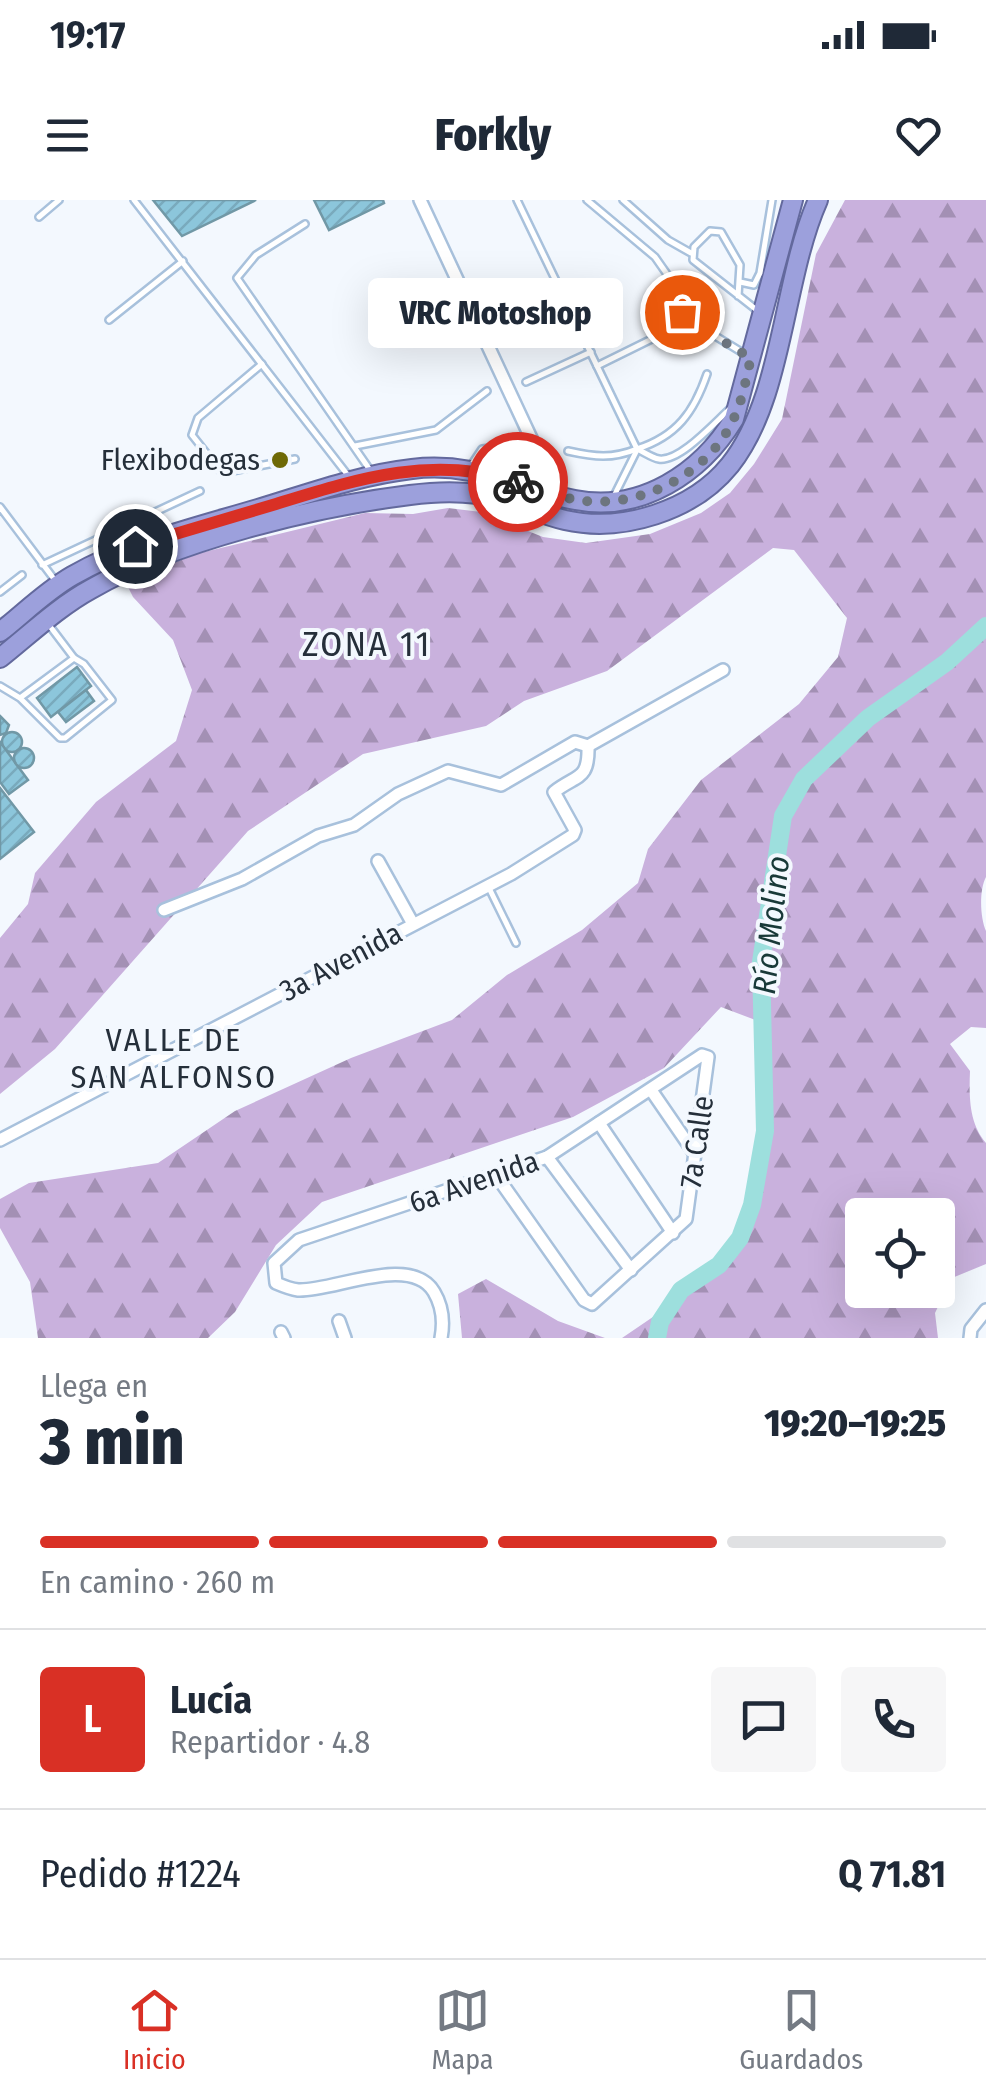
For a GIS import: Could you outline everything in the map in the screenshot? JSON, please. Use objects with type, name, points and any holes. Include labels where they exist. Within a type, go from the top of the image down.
[{"type":"highway","points":[[0,632],[58,586],[135,546],[374,475],[434,467],[469,470],[575,500],[611,501],[651,493],[685,476],[721,440],[740,400],[760,312],[793,200]]},
{"type":"highway","points":[[0,658],[88,591],[175,550],[352,505],[408,495],[461,492],[495,497],[564,520],[590,523],[624,522],[679,505],[708,487],[729,466],[763,404],[800,250],[818,200]]},
{"type":"highway","points":[[352,481],[352,505]]},
{"type":"street","points":[[420,200],[558,494]]},
{"type":"street","points":[[164,910],[242,879],[318,836],[354,825],[398,794],[448,771],[502,785],[575,742],[588,746],[723,670]]},
{"type":"street","name":"3a Avenida","points":[[0,1140],[488,886],[572,835],[575,830],[554,792],[584,774],[588,746]]},
{"type":"street","points":[[378,861],[413,924]]},
{"type":"street","name":"6a Avenida","points":[[440,1338],[440,1303],[430,1285],[421,1280],[392,1275],[294,1290],[276,1282],[274,1263],[299,1240],[547,1157],[702,1055],[708,1056],[708,1065]]},
{"type":"street","name":"7a Calle","points":[[674,1233],[686,1219],[708,1065]]},
{"type":"street","points":[[652,1090],[695,1154]]},
{"type":"street","points":[[496,1176],[584,1300],[592,1304],[674,1233],[599,1123]]},
{"type":"street","points":[[547,1157],[630,1270]]},
{"type":"street","points":[[970,1333],[986,1310]]},
{"type":"street","points":[[339,1321],[346,1338]]},
{"type":"lane","points":[[39,216],[59,200]]},
{"type":"lane","points":[[134,200],[352,481]]},
{"type":"lane","points":[[517,200],[638,449],[657,460],[669,459],[740,400]]},
{"type":"lane","points":[[587,200],[655,257],[669,277],[682,312],[694,324],[751,358]]},
{"type":"lane","points":[[623,200],[668,240],[691,253],[706,273],[760,312]]},
{"type":"lane","points":[[740,282],[754,284],[760,273],[772,200]]},
{"type":"lane","points":[[306,224],[256,255],[237,278],[374,475]]},
{"type":"lane","points":[[691,253],[710,230],[716,229],[740,266],[738,296]]},
{"type":"lane","points":[[108,320],[183,261]]},
{"type":"lane","points":[[598,366],[672,329]]},
{"type":"lane","points":[[526,382],[590,352]]},
{"type":"lane","points":[[262,364],[198,418],[192,434],[222,473],[294,459]]},
{"type":"lane","points":[[568,451],[598,458],[618,456],[672,433],[686,419],[706,374]]},
{"type":"lane","points":[[355,446],[436,430],[487,390]]},
{"type":"lane","points":[[469,470],[482,450],[512,445],[527,461],[523,483]]},
{"type":"lane","points":[[611,501],[638,449]]},
{"type":"lane","points":[[42,565],[200,491]]},
{"type":"lane","points":[[0,507],[58,586]]},
{"type":"lane","points":[[0,592],[22,575]]},
{"type":"lane","points":[[0,686],[20,698],[60,738],[66,738],[112,700],[46,622]]},
{"type":"lane","points":[[20,698],[74,658]]},
{"type":"lane","points":[[488,886],[516,944]]},
{"type":"green space","points":[[845,200],[986,200],[986,877],[981,904],[986,931],[986,1028],[971,1027],[950,1044],[970,1071],[973,1118],[986,1143],[986,1264],[955,1277],[955,1198],[845,1198],[845,1308],[937,1308],[938,1338],[622,1338],[694,1289],[744,1226],[763,1115],[766,1024],[721,1007],[664,1068],[573,1117],[322,1202],[276,1245],[235,1312],[208,1338],[38,1338],[30,1282],[0,1228],[0,1199],[29,1183],[158,1163],[235,1111],[351,1058],[452,1020],[507,975],[582,930],[638,883],[648,849],[701,780],[799,704],[838,657],[847,618],[794,550],[773,548],[607,671],[524,701],[486,726],[363,754],[248,831],[55,1049],[0,1094],[0,938],[28,904],[35,873],[96,802],[176,741],[192,690],[173,640],[133,597],[125,581],[200,553],[365,513],[413,514],[448,508],[481,512],[543,537],[586,543],[650,534],[701,513],[730,493],[782,419],[816,254]]},
{"type":"green space","points":[[486,1279],[558,1321],[605,1338],[462,1338],[458,1294]]},
{"type":"building","points":[[153,200],[256,200],[182,236]]},
{"type":"building","points":[[314,200],[383,200],[384,203],[329,230]]},
{"type":"building","points":[[694,280],[714,298],[695,321],[681,310],[688,302],[681,296]]},
{"type":"building","points":[[77,667],[91,686],[51,717],[37,698]]},
{"type":"building","points":[[86,690],[94,701],[66,722],[58,712]]},
{"type":"building","points":[[0,716],[9,725],[6,733],[0,735]]},
{"type":"building","points":[[12,732],[22,742],[12,752],[2,742]]},
{"type":"building","points":[[0,742],[28,780],[9,794],[0,782]]},
{"type":"building","points":[[24,748],[34,758],[24,768],[14,758]]},
{"type":"building","points":[[0,788],[34,832],[0,859]]},
{"type":"waterway","name":"Río Molino","points":[[657,1338],[660,1322],[681,1290],[719,1265],[740,1238],[752,1205],[765,1131],[761,962],[783,816],[804,779],[868,718],[947,662],[986,626]]},
{"type":"way so far","points":[[518,482],[575,500],[626,499],[651,493],[685,476],[721,440],[734,419],[751,358],[694,324],[682,312]]},
{"type":"place","name":"VRC Motoshop","points":[[682,312]]},
{"type":"place","name":"Flexibodegas","points":[[280,460]]},
{"type":"district","name":"ZONA 11","points":[[367,644]]},
{"type":"district","name":"VALLE DE SAN ALFONSO","points":[[174,1058]]},
{"type":"route","points":[[135,546],[374,475],[434,467],[469,470],[518,482]]}]
